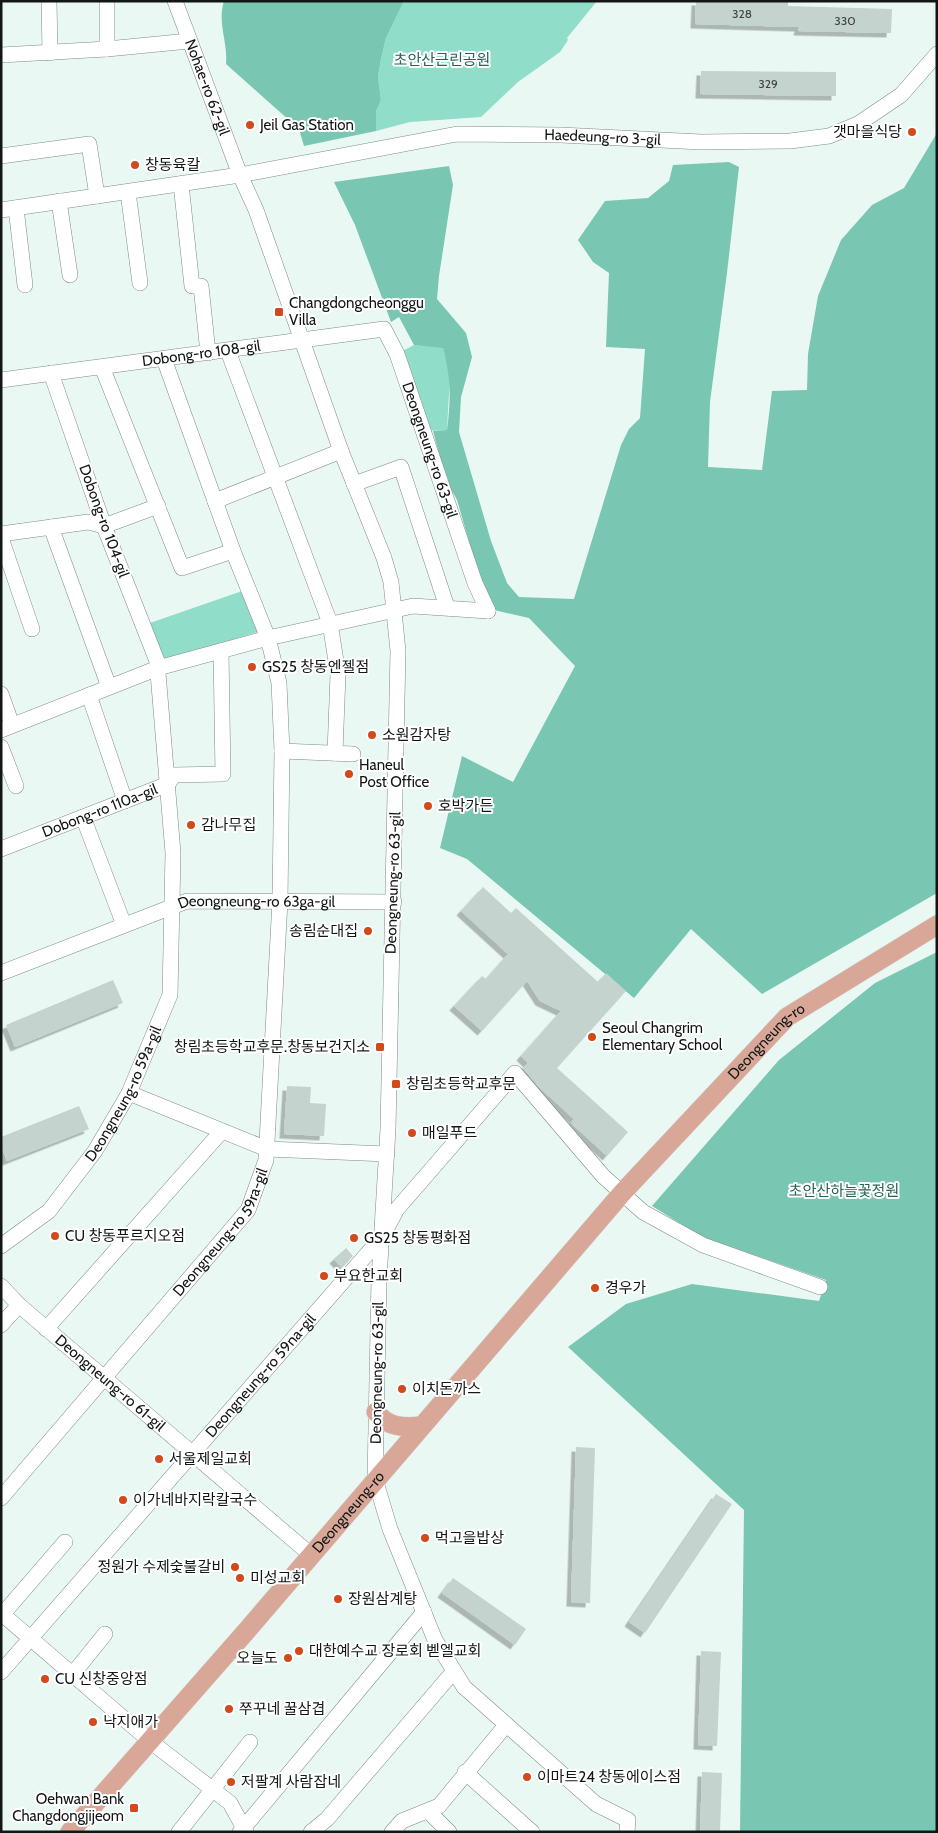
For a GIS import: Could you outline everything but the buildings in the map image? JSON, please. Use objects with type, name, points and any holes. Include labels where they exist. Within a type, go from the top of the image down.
[{"type":"main road","name":"Deongneung-ro","points":[[70,1832],[624,1192],[787,1017],[937,925]]},
{"type":"main road","points":[[376,1412],[382,1420],[393,1425],[406,1428],[421,1426]]},
{"type":"street","points":[[49,1],[50,54]]},
{"type":"street","points":[[106,1],[107,49]]},
{"type":"street","name":"Nohae-ro 62-gil","points":[[175,1],[240,175]]},
{"type":"street","points":[[1,55],[50,54],[189,41]]},
{"type":"street","name":"Haedeung-ro 3-gil","points":[[9,209],[240,175],[457,134],[561,134],[701,142],[790,141],[829,136],[858,124],[901,95],[937,54]]},
{"type":"street","points":[[1,156],[89,144],[97,196]]},
{"type":"street","name":"Deongneung-ro 63-gil","points":[[240,175],[256,210],[341,451],[392,582],[398,651],[394,902],[390,965],[386,1154],[375,1479],[390,1529],[424,1612],[436,1640],[464,1687],[596,1804],[628,1820],[626,1832]]},
{"type":"street","points":[[181,184],[192,286],[201,286],[208,353]]},
{"type":"street","points":[[128,192],[140,283]]},
{"type":"street","points":[[59,201],[70,275]]},
{"type":"street","points":[[9,209],[25,285]]},
{"type":"street","name":"Deongneung-ro 63-gil","points":[[302,341],[384,330],[397,354],[475,584],[488,611],[413,606],[394,612]]},
{"type":"street","name":"Dobong-ro 108-gil","points":[[1,380],[302,341]]},
{"type":"street","points":[[228,350],[274,478],[330,624],[338,674],[335,754]]},
{"type":"street","points":[[164,359],[233,551],[268,638],[279,682],[282,751],[280,901]]},
{"type":"street","points":[[102,367],[182,568],[233,551]]},
{"type":"street","name":"Dobong-ro 104-gil","points":[[51,373],[104,526],[158,668],[173,852],[172,906]]},
{"type":"street","points":[[216,501],[341,451]]},
{"type":"street","points":[[354,484],[401,467],[447,607]]},
{"type":"street","points":[[1,534],[88,522],[104,526],[158,506]]},
{"type":"street","points":[[51,527],[109,687]]},
{"type":"street","points":[[1,538],[32,629]]},
{"type":"street","points":[[1,694],[7,728],[158,668],[268,638],[394,612]]},
{"type":"street","name":"Dobong-ro 110a-gil","points":[[1,849],[168,784],[174,775],[223,774],[221,651]]},
{"type":"street","points":[[89,695],[126,800]]},
{"type":"street","points":[[1,747],[16,786]]},
{"type":"street","points":[[282,751],[352,754]]},
{"type":"street","points":[[82,817],[124,925]]},
{"type":"street","name":"Deongneung-ro 63ga-gil","points":[[1,973],[187,901],[394,902]]},
{"type":"street","name":"Deongneung-ro 59ra-gil","points":[[1,1498],[248,1210],[266,1160],[280,901]]},
{"type":"street","name":"Deongneung-ro 59a-gil","points":[[1,1246],[49,1211],[95,1150],[128,1093],[170,995],[172,906]]},
{"type":"street","name":"Deongneung-ro 63-gil","points":[[382,1237],[397,1209],[515,1073],[603,1176],[624,1192]]},
{"type":"street","points":[[128,1093],[267,1149],[386,1154]]},
{"type":"street","name":"Deongneung-ro 61-gil","points":[[46,1329],[222,1131]]},
{"type":"street","points":[[624,1192],[643,1212],[703,1245],[820,1287]]},
{"type":"street","name":"Deongneung-ro 59na-gil","points":[[1,1672],[382,1237]]},
{"type":"street","name":"Deongneung-ro 61-gil","points":[[1,1286],[46,1329],[310,1555]]},
{"type":"street","points":[[1,1325],[19,1305]]},
{"type":"street","points":[[65,1542],[2,1614],[150,1741],[230,1803],[243,1830],[424,1612]]},
{"type":"street","points":[[72,1675],[104,1634]]},
{"type":"street","points":[[311,1832],[327,1819],[454,1671]]},
{"type":"street","points":[[392,1832],[402,1821],[439,1806],[506,1724]]},
{"type":"street","points":[[179,1832],[250,1742]]},
{"type":"street","points":[[465,1772],[532,1832]]},
{"type":"street","points":[[428,1811],[449,1832]]},
{"type":"green space","points":[[224,1],[404,1],[386,38],[381,59],[378,77],[381,100],[376,111],[376,131],[304,146],[299,129],[226,64],[226,48],[222,25]]},
{"type":"green space","name":"초안산근린공원","points":[[404,1],[597,1],[567,38],[568,40],[560,52],[518,82],[481,117],[410,122],[376,131],[376,111],[381,100],[378,77],[381,59],[386,38]]},
{"type":"green space","points":[[937,133],[937,893],[762,994],[691,929],[634,998],[467,859],[440,848],[462,756],[513,782],[575,666],[529,618],[494,610],[481,583],[457,500],[446,480],[433,431],[447,430],[450,389],[443,348],[414,345],[399,317],[391,322],[355,225],[334,182],[449,166],[453,185],[437,299],[466,333],[472,357],[461,397],[459,432],[491,541],[507,583],[519,597],[574,599],[621,445],[629,429],[640,418],[645,349],[606,347],[609,273],[593,262],[578,240],[605,201],[648,198],[669,181],[673,165],[729,162],[739,167],[710,402],[708,467],[762,470],[772,391],[807,390],[808,354],[818,296],[841,240],[872,205],[904,188]]},
{"type":"green space","points":[[414,345],[443,347],[450,375],[447,430],[425,431],[397,354]]},
{"type":"green space","points":[[245,590],[261,631],[162,661],[147,624]]},
{"type":"green space","name":"초안산하늘꽃정원","points":[[937,952],[937,1832],[740,1832],[744,1510],[568,1347],[626,1304],[692,1284],[819,1301],[826,1280],[702,1237],[652,1206],[779,1060],[875,983]]},
{"type":"place","name":"Jeil Gas Station","points":[[250,125]]},
{"type":"place","name":"갯마을식당","points":[[912,132]]},
{"type":"place","name":"창동육칼","points":[[135,165]]},
{"type":"place","name":"Changdongcheonggu Villa","points":[[279,312]]},
{"type":"place","name":"GS25 창동엔젤점","points":[[252,667]]},
{"type":"place","name":"소원감자탕","points":[[372,735]]},
{"type":"place","name":"Haneul Post Office","points":[[349,774]]},
{"type":"place","name":"호박가든","points":[[428,806]]},
{"type":"place","name":"감나무집","points":[[191,825]]},
{"type":"place","name":"송림순대집","points":[[368,931]]},
{"type":"place","name":"Seoul Changrim Elementary School","points":[[592,1037]]},
{"type":"place","name":"창림초등학교후문.창동보건지소","points":[[380,1047]]},
{"type":"place","name":"창림초등학교후문","points":[[396,1084]]},
{"type":"place","name":"매일푸드","points":[[412,1133]]},
{"type":"place","name":"CU 창동푸르지오점","points":[[55,1236]]},
{"type":"place","name":"GS25 창동평화점","points":[[354,1238]]},
{"type":"place","name":"부요한교회","points":[[324,1276]]},
{"type":"place","name":"경우가","points":[[595,1288]]},
{"type":"place","name":"이치돈까스","points":[[402,1389]]},
{"type":"place","name":"서울제일교회","points":[[159,1459]]},
{"type":"place","name":"이가네바지락칼국수","points":[[123,1500]]},
{"type":"place","name":"먹고을밥상","points":[[425,1538]]},
{"type":"place","name":"정원가 수제숯불갈비","points":[[235,1567]]},
{"type":"place","name":"미성교회","points":[[240,1578]]},
{"type":"place","name":"장원삼계탕","points":[[338,1599]]},
{"type":"place","name":"대한예수교 장로회 벧엘교회","points":[[299,1651]]},
{"type":"place","name":"오늘도","points":[[288,1658]]},
{"type":"place","name":"CU 신창중앙점","points":[[45,1679]]},
{"type":"place","name":"쭈꾸네 꿀삼겹","points":[[229,1709]]},
{"type":"place","name":"낙지애가","points":[[93,1722]]},
{"type":"place","name":"이마트24 창동에이스점","points":[[527,1777]]},
{"type":"place","name":"저팔계 사람잡네","points":[[231,1782]]},
{"type":"place","name":"Oehwan Bank Changdongjijeom","points":[[134,1808]]}]
